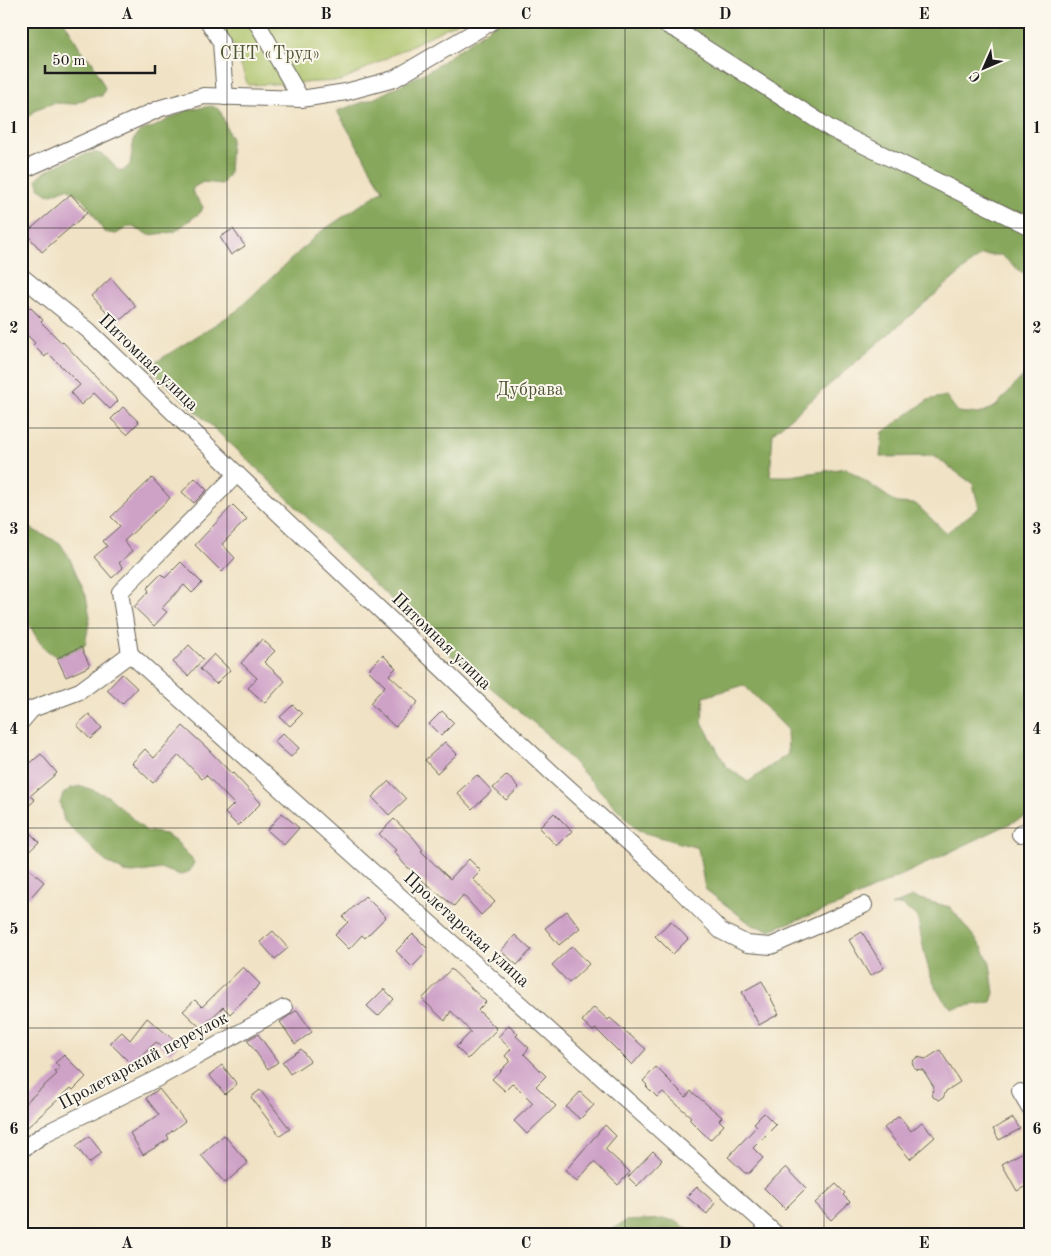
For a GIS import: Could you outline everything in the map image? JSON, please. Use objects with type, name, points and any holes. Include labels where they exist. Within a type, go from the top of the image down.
[{"type":"street","points":[[208,21],[221,42],[225,97]]},
{"type":"street","points":[[256,21],[301,99]]},
{"type":"street","points":[[21,171],[161,108],[204,96],[301,99],[346,92],[394,80],[475,26],[493,21]]},
{"type":"street","points":[[659,21],[680,32],[831,129],[1030,227]]},
{"type":"street","name":"Питомная улица","points":[[21,276],[88,330],[237,474],[550,771],[671,881],[721,931],[747,944],[771,946],[864,905]]},
{"type":"street","points":[[21,722],[32,709],[80,691],[130,654],[120,592],[237,474]]},
{"type":"street","name":"Пролетарская улица","points":[[130,654],[777,1235]]},
{"type":"street","name":"Пролетарский переулок","points":[[21,1150],[46,1133],[158,1078],[284,1008]]},
{"type":"street","points":[[1020,1092],[1030,1109]]},
{"type":"green space","points":[[21,21],[64,21],[84,55],[92,61],[105,88],[102,96],[92,96],[74,104],[54,103],[36,109],[21,125],[21,60],[27,50],[28,41]]},
{"type":"green space","name":"СНТ «Труд»","points":[[217,21],[460,21],[341,81],[248,85],[233,45]]},
{"type":"green space","name":"Дубрава","points":[[499,21],[1030,21],[1030,279],[1001,255],[981,255],[773,433],[770,476],[790,476],[846,468],[897,503],[916,504],[946,533],[979,508],[973,484],[934,456],[880,457],[883,432],[928,400],[946,396],[958,412],[979,414],[996,406],[1030,368],[1030,814],[839,905],[769,930],[752,925],[705,889],[698,848],[638,831],[545,732],[435,642],[248,460],[148,367],[235,312],[319,233],[383,190],[337,111],[375,98],[432,69]],"holes":[[[744,685],[787,729],[788,754],[748,782],[726,766],[702,722],[704,697]]]},
{"type":"green space","points":[[212,106],[220,110],[231,139],[229,174],[222,184],[203,182],[194,187],[192,191],[203,207],[201,212],[174,232],[149,235],[133,227],[128,227],[116,234],[104,232],[89,207],[74,192],[67,188],[49,195],[40,189],[37,179],[41,175],[65,162],[91,153],[103,156],[118,170],[123,171],[130,165],[134,139],[140,131],[154,127],[187,110]]},
{"type":"green space","points":[[21,516],[33,530],[60,543],[70,559],[86,596],[90,617],[85,645],[70,658],[52,654],[46,649],[40,643],[21,612]]},
{"type":"green space","points":[[82,786],[108,796],[146,831],[165,834],[175,840],[194,862],[190,871],[181,875],[162,869],[133,873],[124,872],[106,862],[64,821],[60,803],[63,794],[71,788]]},
{"type":"green space","points":[[912,897],[950,907],[982,947],[990,964],[994,993],[991,1002],[952,1008],[944,1001],[932,979],[924,952],[917,916],[901,905],[891,906]]},
{"type":"green space","points":[[666,1219],[675,1221],[699,1235],[601,1235],[626,1221]]},
{"type":"building","points":[[71,194],[87,213],[42,252],[26,233]]},
{"type":"building","points":[[233,229],[245,246],[231,255],[220,237]]},
{"type":"building","points":[[111,278],[136,306],[117,323],[92,296]]},
{"type":"building","points":[[30,307],[43,320],[41,322],[63,342],[118,401],[110,409],[94,393],[81,405],[71,393],[80,385],[48,353],[45,357],[33,345],[35,343],[21,329],[21,315]]},
{"type":"building","points":[[123,407],[139,422],[127,434],[111,419]]},
{"type":"building","points":[[152,478],[170,498],[124,541],[132,551],[119,563],[123,568],[112,578],[94,557],[107,546],[103,541],[120,526],[111,517]]},
{"type":"building","points":[[195,478],[207,490],[194,503],[182,492]]},
{"type":"building","points":[[233,505],[247,519],[222,544],[235,558],[222,572],[195,545]]},
{"type":"building","points":[[181,562],[202,583],[192,593],[184,585],[162,608],[167,612],[154,626],[134,607],[149,591],[147,588],[161,574],[165,578]]},
{"type":"building","points":[[262,639],[275,651],[264,662],[285,681],[265,703],[248,688],[257,678],[241,663]]},
{"type":"building","points":[[189,645],[203,659],[188,676],[173,662]]},
{"type":"building","points":[[81,647],[90,666],[66,677],[57,658]]},
{"type":"building","points":[[214,654],[230,670],[216,684],[200,669]]},
{"type":"building","points":[[383,655],[396,668],[389,675],[418,702],[395,727],[370,703],[385,686],[368,670]]},
{"type":"building","points":[[122,674],[137,688],[122,704],[107,690]]},
{"type":"building","points":[[293,705],[302,714],[290,726],[280,717]]},
{"type":"building","points":[[442,711],[454,723],[441,736],[429,724]]},
{"type":"building","points":[[89,714],[102,729],[90,739],[77,725]]},
{"type":"building","points":[[183,726],[233,773],[261,803],[238,826],[225,813],[234,804],[206,775],[202,779],[179,755],[153,783],[132,763],[145,749],[154,758]]},
{"type":"building","points":[[283,733],[299,748],[291,757],[274,742]]},
{"type":"building","points":[[445,742],[457,754],[437,773],[425,760]]},
{"type":"building","points":[[41,754],[57,773],[30,796],[35,800],[21,813],[21,771]]},
{"type":"building","points":[[477,775],[492,791],[472,809],[457,793]]},
{"type":"building","points":[[507,775],[519,788],[506,800],[493,788]]},
{"type":"building","points":[[389,781],[406,799],[389,815],[372,797]]},
{"type":"building","points":[[282,813],[299,828],[284,845],[267,830]]},
{"type":"building","points":[[554,813],[572,831],[557,846],[539,828]]},
{"type":"building","points":[[394,819],[413,837],[423,850],[421,851],[450,879],[469,859],[481,871],[473,879],[495,902],[481,915],[463,895],[454,906],[425,883],[404,864],[394,851],[396,850],[379,834]]},
{"type":"building","points":[[21,824],[39,842],[21,859]]},
{"type":"building","points":[[21,862],[44,882],[30,898],[21,890]]},
{"type":"building","points":[[365,896],[386,917],[365,938],[362,935],[349,949],[335,935],[348,922],[343,917]]},
{"type":"building","points":[[567,911],[580,928],[559,945],[545,928]]},
{"type":"building","points":[[671,921],[688,939],[673,954],[655,936]]},
{"type":"building","points":[[273,931],[288,948],[275,959],[260,942]]},
{"type":"building","points":[[862,932],[884,968],[870,976],[849,940]]},
{"type":"building","points":[[413,934],[429,950],[412,967],[396,951]]},
{"type":"building","points":[[515,935],[531,950],[517,965],[501,951]]},
{"type":"building","points":[[572,946],[589,964],[569,983],[552,965]]},
{"type":"building","points":[[243,967],[260,984],[230,1014],[223,1007],[201,1028],[183,1011],[195,1000],[202,1007]]},
{"type":"building","points":[[451,969],[486,1002],[478,1010],[497,1029],[468,1059],[456,1047],[471,1032],[451,1011],[445,1021],[422,999]]},
{"type":"building","points":[[762,981],[779,1014],[759,1025],[742,992]]},
{"type":"building","points":[[384,989],[394,999],[378,1016],[367,1006]]},
{"type":"building","points":[[594,1007],[646,1049],[632,1065],[596,1029],[593,1031],[582,1021]]},
{"type":"building","points":[[297,1010],[312,1032],[295,1044],[280,1022]]},
{"type":"building","points":[[147,1018],[179,1044],[170,1054],[156,1042],[132,1065],[110,1043],[122,1032],[130,1040]]},
{"type":"building","points":[[509,1025],[518,1034],[516,1036],[529,1048],[524,1054],[546,1076],[536,1086],[556,1106],[527,1134],[514,1121],[533,1103],[513,1083],[505,1091],[492,1079],[510,1061],[505,1056],[511,1049],[498,1037]]},
{"type":"building","points":[[258,1034],[278,1062],[268,1069],[247,1040]]},
{"type":"building","points":[[301,1049],[310,1061],[290,1074],[282,1062]]},
{"type":"building","points":[[940,1050],[960,1082],[946,1091],[943,1098],[939,1100],[933,1097],[934,1087],[923,1070],[915,1069],[912,1062],[917,1057],[926,1059]]},
{"type":"building","points":[[64,1055],[86,1077],[21,1133],[21,1107],[57,1074],[55,1072],[60,1068],[55,1063]]},
{"type":"building","points":[[222,1065],[237,1084],[225,1094],[209,1075]]},
{"type":"building","points":[[656,1067],[686,1097],[691,1091],[722,1117],[719,1120],[724,1125],[710,1140],[689,1119],[691,1117],[663,1092],[657,1097],[646,1086],[643,1081]]},
{"type":"building","points":[[159,1089],[185,1121],[167,1135],[169,1139],[143,1155],[130,1133],[159,1115],[146,1098]]},
{"type":"building","points":[[260,1090],[290,1129],[280,1136],[251,1097]]},
{"type":"building","points":[[580,1092],[594,1105],[580,1119],[566,1107]]},
{"type":"building","points":[[764,1113],[776,1125],[753,1148],[763,1158],[749,1173],[745,1173],[728,1157],[757,1126],[754,1123]]},
{"type":"building","points":[[899,1116],[911,1131],[922,1122],[935,1137],[910,1159],[884,1128]]},
{"type":"building","points":[[1013,1118],[1020,1129],[999,1140],[993,1129]]},
{"type":"building","points":[[605,1125],[616,1136],[605,1149],[630,1172],[618,1185],[594,1162],[577,1181],[565,1171]]},
{"type":"building","points":[[224,1135],[248,1163],[225,1183],[201,1155]]},
{"type":"building","points":[[89,1136],[102,1153],[89,1163],[76,1146]]},
{"type":"building","points":[[1030,1148],[1030,1184],[1017,1191],[1002,1164]]},
{"type":"building","points":[[653,1151],[662,1160],[637,1186],[628,1177]]},
{"type":"building","points":[[786,1167],[806,1188],[785,1209],[764,1188]]},
{"type":"building","points":[[836,1184],[845,1193],[843,1195],[850,1202],[831,1220],[815,1203]]},
{"type":"building","points":[[697,1187],[715,1203],[707,1214],[687,1197]]}]
